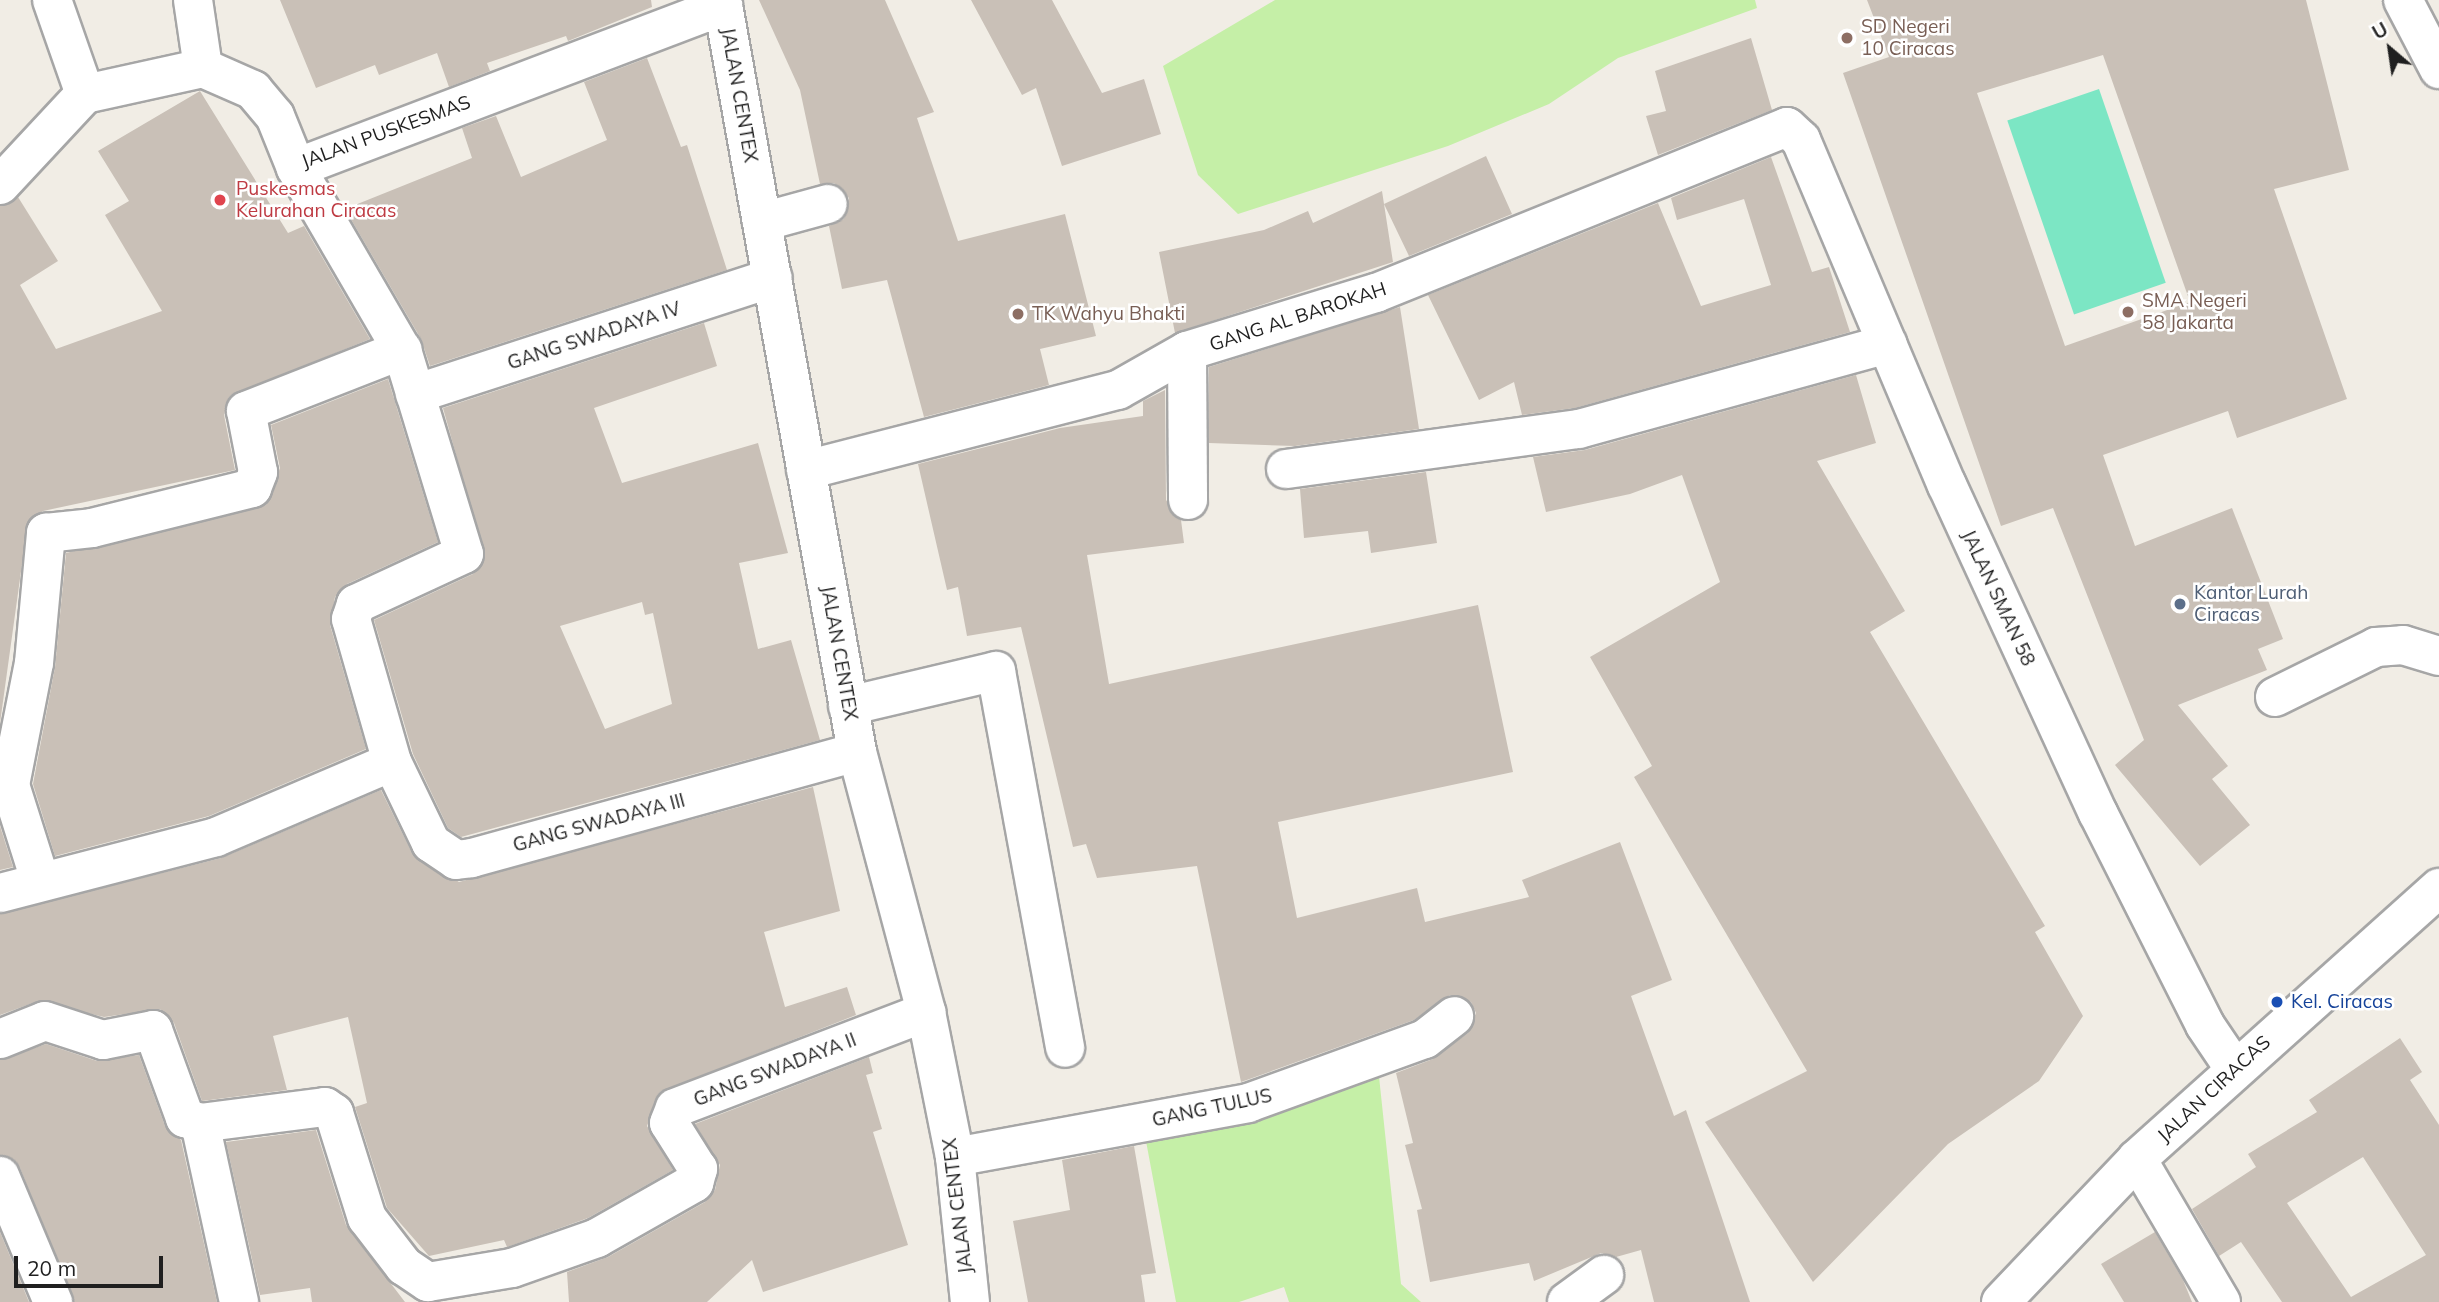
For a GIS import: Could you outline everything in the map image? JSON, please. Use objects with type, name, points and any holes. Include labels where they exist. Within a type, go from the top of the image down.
[{"type":"street","points":[[0,185],[85,94],[52,0]]},
{"type":"street","points":[[193,0],[203,68]]},
{"type":"street","points":[[2403,0],[2439,69]]},
{"type":"street","name":"JALAN PUSKESMAS","points":[[85,94],[203,68],[237,78],[268,107],[296,168],[723,3]]},
{"type":"street","name":"JALAN CENTEX","points":[[723,3],[857,752],[926,1012],[955,1157],[970,1302]]},
{"type":"street","name":"JALAN SMAN 58","points":[[1779,127],[1801,140],[1888,344],[2098,813],[2205,1025],[2234,1068]]},
{"type":"street","name":"GANG AL BAROKAH","points":[[806,470],[1118,390],[1187,351],[1376,293],[1779,127]]},
{"type":"street","points":[[296,168],[402,350],[415,394]]},
{"type":"street","points":[[762,222],[828,204]]},
{"type":"street","name":"GANG SWADAYA IV","points":[[415,394],[772,278]]},
{"type":"street","points":[[1286,468],[1579,429],[1888,344]]},
{"type":"street","points":[[40,880],[9,785],[12,699],[34,663],[46,533],[92,528],[252,488],[258,472],[246,411],[402,350]]},
{"type":"street","points":[[1187,351],[1188,500]]},
{"type":"street","name":"GANG SWADAYA III","points":[[415,394],[464,554],[353,610],[392,762],[431,844],[456,860],[857,752]]},
{"type":"street","points":[[2275,697],[2376,647],[2403,645],[2439,656]]},
{"type":"street","points":[[848,706],[996,671],[1065,1048]]},
{"type":"street","points":[[0,893],[40,880],[216,837],[392,762]]},
{"type":"street","name":"JALAN CIRACAS","points":[[2014,1296],[2137,1159],[2234,1068],[2439,888]]},
{"type":"street","name":"GANG SWADAYA II","points":[[200,1123],[312,1107],[334,1113],[368,1218],[404,1266],[428,1282],[512,1268],[597,1238],[694,1183],[698,1169],[669,1123],[675,1108],[926,1012]]},
{"type":"street","name":"GANG TULUS","points":[[955,1157],[1248,1103],[1425,1039],[1454,1016]]},
{"type":"street","points":[[0,1039],[45,1021],[103,1040],[153,1030],[185,1118],[200,1123],[239,1302]]},
{"type":"street","points":[[2137,1159],[2221,1302]]},
{"type":"street","points":[[0,1176],[43,1299]]},
{"type":"street","points":[[1567,1302],[1604,1275]]},
{"type":"green space","points":[[1275,0],[1755,0],[1757,8],[1618,58],[1549,104],[1448,146],[1238,214],[1198,175],[1163,66]]},
{"type":"green space","points":[[2099,89],[2166,283],[2074,314],[2007,121]]},
{"type":"green space","points":[[1378,1067],[1401,1284],[1421,1302],[1289,1302],[1284,1287],[1239,1302],[1176,1302],[1143,1125],[1231,1126]]},
{"type":"building","points":[[280,0],[651,0],[652,7],[568,41],[566,36],[487,63],[490,71],[449,87],[437,53],[379,75],[375,65],[316,88]]},
{"type":"building","points":[[759,0],[885,0],[934,112],[917,118],[958,241],[1065,214],[1096,336],[1040,349],[1049,385],[924,417],[887,280],[842,289],[829,226],[844,219],[849,198],[834,183],[820,184],[800,90]]},
{"type":"building","points":[[971,0],[1052,0],[1102,93],[1144,79],[1161,134],[1062,166],[1036,88],[1022,95]]},
{"type":"building","name":"SMA Negeri 58 Jakarta","points":[[1867,0],[2306,0],[2349,170],[2274,189],[2347,399],[2237,438],[2228,411],[2103,455],[2135,546],[2232,508],[2283,639],[2258,649],[2267,670],[2178,705],[2228,766],[2212,779],[2250,825],[2200,866],[2115,765],[2144,740],[2053,508],[2001,526],[1843,73],[1889,57]],"holes":[[[2103,55],[2190,302],[2065,346],[1977,93]]]},
{"type":"building","points":[[1751,38],[1772,110],[1658,155],[1646,116],[1666,111],[1655,71]]},
{"type":"building","points":[[647,58],[681,147],[687,145],[727,270],[430,366],[421,339],[345,209],[472,158],[462,128],[496,116],[521,177],[607,140],[584,82]]},
{"type":"building","points":[[200,91],[288,233],[304,226],[370,339],[230,396],[224,415],[235,470],[43,511],[28,521],[0,723],[0,206],[18,197],[58,261],[20,285],[56,349],[162,311],[105,215],[129,201],[98,151]]},
{"type":"building","points":[[1486,156],[1512,214],[1409,256],[1384,204]]},
{"type":"building","points":[[1771,157],[1812,272],[1829,267],[1850,332],[1575,408],[1522,415],[1514,382],[1479,400],[1428,295],[1658,203],[1701,306],[1771,285],[1744,199],[1677,220],[1671,198]]},
{"type":"building","points":[[1382,191],[1393,262],[1175,333],[1159,252],[1264,230],[1308,211],[1313,223]]},
{"type":"building","points":[[1400,307],[1419,429],[1295,446],[1209,443],[1209,367]]},
{"type":"building","points":[[704,323],[717,366],[594,408],[622,483],[758,443],[788,553],[739,563],[758,649],[791,640],[820,740],[461,837],[448,828],[413,754],[374,620],[473,574],[485,559],[443,408]],"holes":[[[642,602],[645,615],[653,613],[672,704],[605,729],[560,626]]]},
{"type":"building","points":[[1856,375],[1876,443],[1817,461],[1905,611],[1870,632],[2045,926],[2035,932],[2083,1016],[2039,1081],[1948,1144],[1813,1282],[1705,1122],[1807,1071],[1634,777],[1652,766],[1590,657],[1720,582],[1682,475],[1630,494],[1546,512],[1533,457],[1585,450]]},
{"type":"building","points":[[388,379],[438,542],[347,584],[335,597],[330,625],[366,749],[209,816],[55,856],[33,784],[55,667],[66,553],[266,505],[280,468],[271,425]]},
{"type":"building","points":[[1165,390],[1166,500],[1181,520],[1184,543],[1087,555],[1109,684],[1478,605],[1513,772],[1278,822],[1297,918],[1417,888],[1425,922],[1529,897],[1522,880],[1620,842],[1672,980],[1631,996],[1674,1116],[1686,1110],[1750,1302],[1654,1302],[1641,1250],[1616,1257],[1601,1253],[1534,1281],[1529,1263],[1430,1282],[1417,1210],[1422,1209],[1405,1145],[1413,1143],[1396,1073],[1433,1059],[1468,1033],[1476,1013],[1471,1002],[1450,995],[1414,1020],[1241,1082],[1197,866],[1097,878],[1086,844],[1073,847],[1021,627],[967,636],[958,587],[947,590],[918,464],[1060,428],[1143,416],[1143,401]]},
{"type":"building","points":[[1426,472],[1437,543],[1371,553],[1368,531],[1304,538],[1300,489]]},
{"type":"building","points":[[813,787],[840,911],[764,932],[785,1007],[847,987],[856,1015],[660,1092],[647,1126],[673,1170],[588,1218],[507,1247],[504,1240],[429,1256],[387,1208],[355,1107],[367,1103],[348,1017],[273,1036],[287,1090],[202,1101],[174,1023],[160,1009],[104,1017],[38,1001],[0,1015],[0,914],[221,858],[381,790],[412,853],[459,882]]},
{"type":"building","points":[[0,826],[13,867],[0,870]]},
{"type":"building","points":[[2400,1038],[2422,1072],[2410,1080],[2439,1125],[2439,1302],[2282,1302],[2241,1242],[2219,1256],[2192,1209],[2256,1167],[2248,1154],[2317,1112],[2309,1100]],"holes":[[[2363,1157],[2426,1255],[2351,1297],[2287,1203]]]},
{"type":"building","points":[[46,1044],[97,1061],[139,1055],[165,1126],[181,1140],[217,1302],[74,1302],[20,1168],[0,1155],[0,1060]]},
{"type":"building","points":[[869,1057],[873,1073],[866,1075],[882,1129],[873,1132],[908,1245],[763,1292],[752,1260],[707,1302],[569,1302],[567,1272],[608,1257],[705,1202],[715,1190],[720,1165],[695,1124]]},
{"type":"building","points":[[316,1130],[346,1225],[405,1302],[312,1302],[310,1288],[260,1295],[226,1142]]},
{"type":"building","points":[[1134,1146],[1156,1273],[1141,1275],[1145,1302],[1028,1302],[1013,1221],[1070,1210],[1062,1160]]},
{"type":"building","points":[[0,1232],[29,1302],[0,1302]]},
{"type":"building","points":[[2155,1232],[2183,1280],[2192,1302],[2124,1302],[2101,1264]]},
{"type":"place","name":"SD Negeri 10 Ciracas","points":[[1847,38]]},
{"type":"place","name":"Puskesmas Kelurahan Ciracas","points":[[220,200]]},
{"type":"place","name":"SMA Negeri 58 Jakarta","points":[[2128,312]]},
{"type":"place","name":"TK Wahyu Bhakti","points":[[1018,314]]},
{"type":"place","name":"Kantor Lurah Ciracas","points":[[2180,604]]},
{"type":"place","name":"Kel. Ciracas","points":[[2277,1002]]}]
